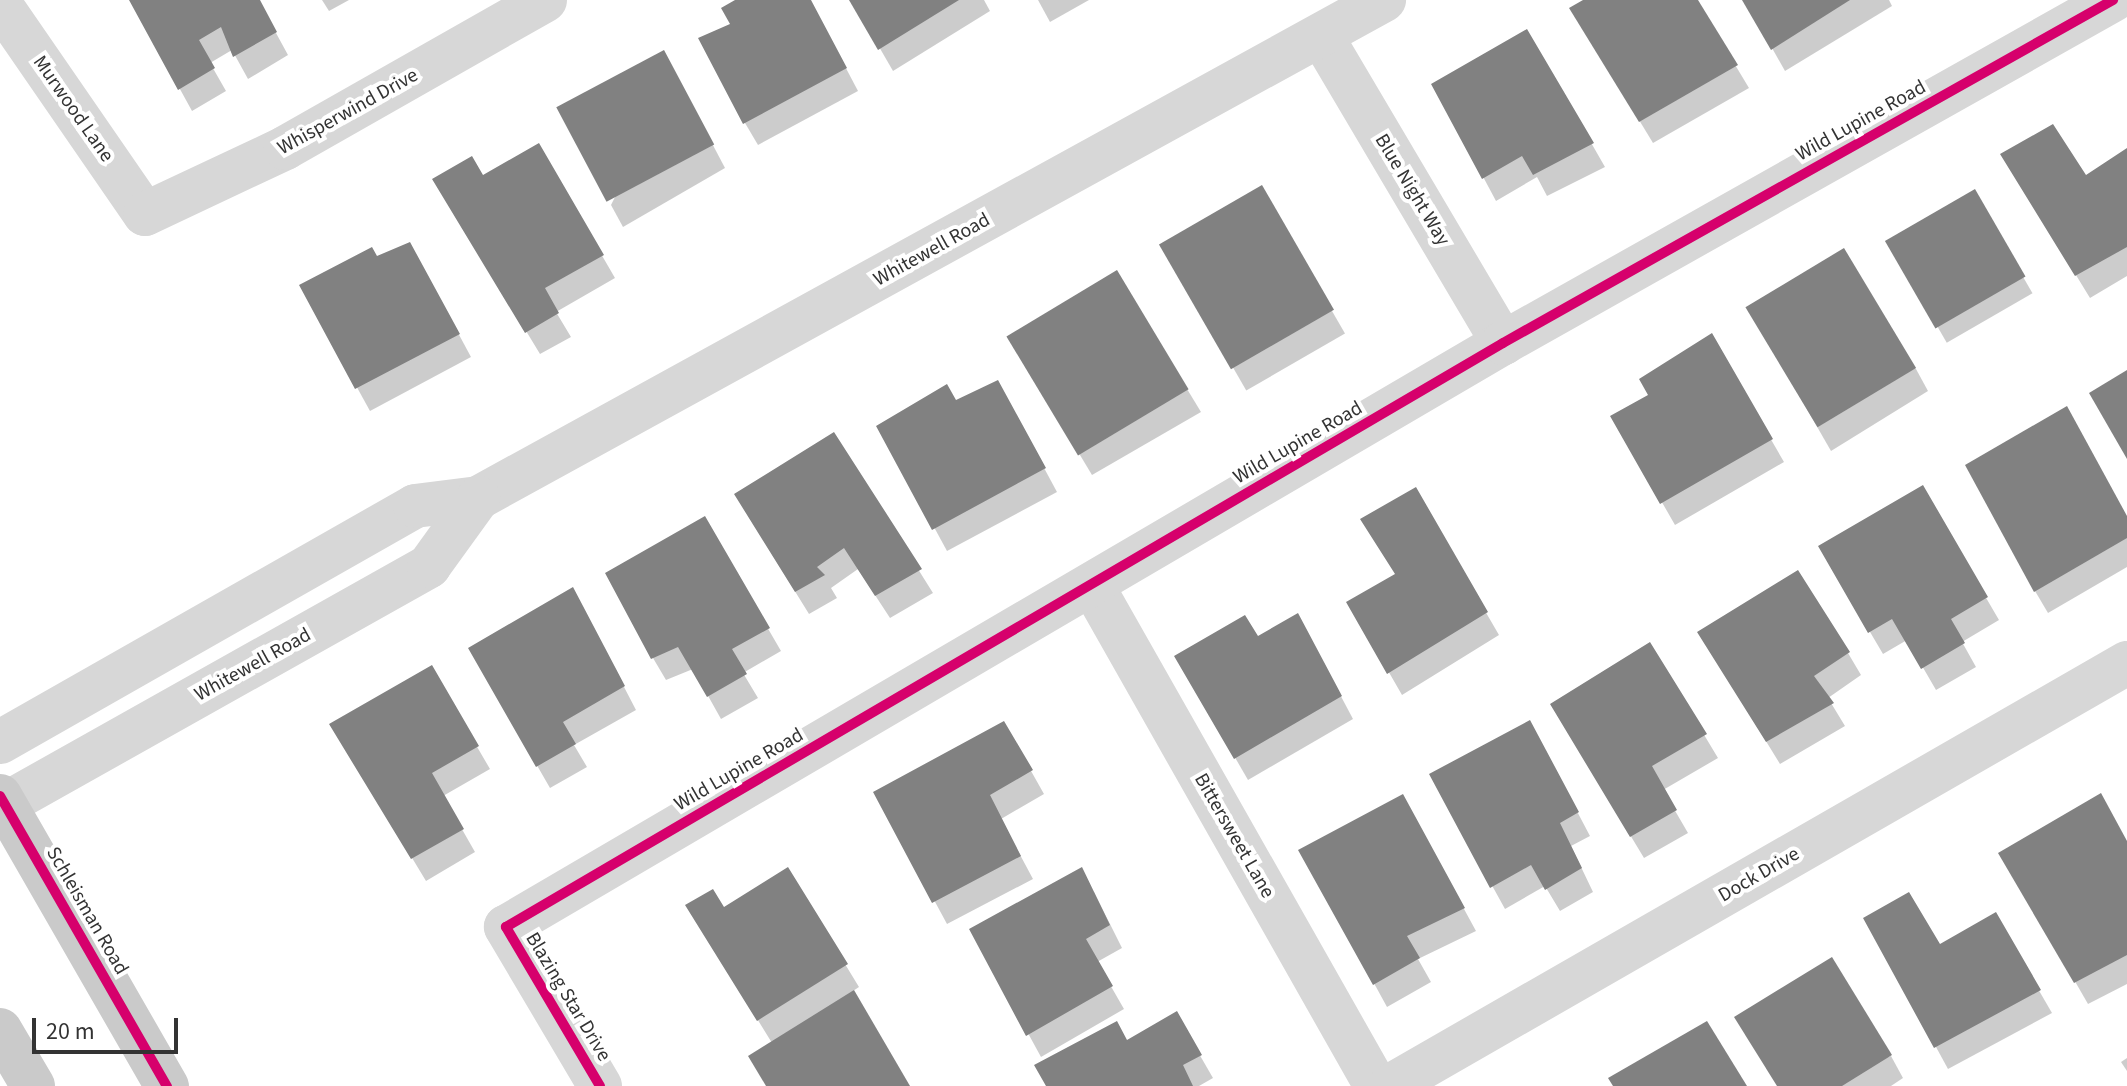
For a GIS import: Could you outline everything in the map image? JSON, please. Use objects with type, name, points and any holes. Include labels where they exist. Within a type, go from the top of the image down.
[{"type":"main road","name":"Schleisman Road","points":[[2,802],[167,1086]]},
{"type":"main road","points":[[0,1030],[33,1086]]},
{"type":"street","name":"Whisperwind Drive","points":[[145,214],[285,148],[545,0]]},
{"type":"street","name":"Whitewell Road","points":[[0,742],[415,506],[478,498],[1322,37],[1384,0]]},
{"type":"street","name":"Wild Lupine Road","points":[[506,927],[1503,343],[2113,0]]},
{"type":"street","name":"Murwood Lane","points":[[0,4],[145,214]]},
{"type":"street","name":"Blue Night Way","points":[[1322,37],[1503,343]]},
{"type":"street","name":"Whitewell Road","points":[[2,802],[429,566],[478,498]]},
{"type":"street","name":"Bittersweet Lane","points":[[1092,585],[1376,1086]]},
{"type":"street","name":"Dock Drive","points":[[1390,1086],[2127,663]]},
{"type":"street","name":"Blazing Star Drive","points":[[506,927],[600,1086]]},
{"type":"building","points":[[129,0],[260,0],[277,32],[233,57],[221,27],[199,40],[215,68],[178,90]]},
{"type":"building","points":[[735,0],[811,0],[847,68],[743,124],[698,38],[730,24],[721,8]]},
{"type":"building","points":[[849,0],[959,0],[878,50]]},
{"type":"building","points":[[1583,0],[1698,0],[1738,65],[1639,122],[1569,8]]},
{"type":"building","points":[[1742,0],[1850,0],[1771,50]]},
{"type":"building","points":[[1527,29],[1594,143],[1533,175],[1522,156],[1482,179],[1431,84]]},
{"type":"building","points":[[664,50],[714,144],[607,202],[556,107]]},
{"type":"building","points":[[2053,124],[2086,175],[2127,148],[2127,247],[2075,276],[2000,154]]},
{"type":"building","points":[[539,143],[604,255],[545,288],[559,313],[525,333],[432,179],[472,156],[483,175]]},
{"type":"building","points":[[1262,185],[1334,310],[1231,369],[1159,244]]},
{"type":"building","points":[[1975,189],[2026,276],[1935,328],[1885,241]]},
{"type":"building","points":[[410,242],[460,334],[355,389],[299,285],[372,247],[377,256]]},
{"type":"building","points":[[1844,248],[1916,368],[1818,427],[1745,307]]},
{"type":"building","points":[[1117,270],[1189,389],[1078,456],[1006,336]]},
{"type":"building","points":[[1712,333],[1773,439],[1660,504],[1610,416],[1648,395],[1639,379]]},
{"type":"building","points":[[2127,370],[2127,459],[2089,393]]},
{"type":"building","points":[[998,380],[1046,468],[932,530],[876,426],[947,384],[956,400]]},
{"type":"building","points":[[2067,406],[2127,516],[2127,538],[2034,592],[1965,465]]},
{"type":"building","points":[[834,432],[922,569],[875,596],[844,548],[817,567],[825,575],[795,592],[734,494]]},
{"type":"building","points":[[1923,485],[1988,597],[1951,619],[1965,643],[1921,669],[1892,619],[1868,633],[1818,546]]},
{"type":"building","points":[[1416,487],[1488,612],[1387,674],[1346,602],[1395,574],[1360,519]]},
{"type":"building","points":[[705,516],[770,628],[732,649],[747,674],[707,697],[678,647],[651,659],[605,573]]},
{"type":"building","points":[[1798,570],[1850,652],[1814,676],[1834,703],[1766,742],[1697,632]]},
{"type":"building","points":[[573,587],[625,686],[563,722],[576,744],[536,767],[468,648]]},
{"type":"building","points":[[1298,613],[1342,696],[1234,759],[1174,656],[1245,615],[1258,636]]},
{"type":"building","points":[[1650,642],[1707,734],[1652,766],[1677,810],[1630,837],[1550,704]]},
{"type":"building","points":[[432,665],[479,746],[432,773],[464,829],[411,859],[329,724]]},
{"type":"building","points":[[1530,720],[1579,812],[1560,823],[1582,868],[1545,890],[1531,865],[1490,888],[1429,774]]},
{"type":"building","points":[[1004,721],[1033,770],[990,795],[1021,856],[932,903],[873,792]]},
{"type":"building","points":[[2101,793],[2127,841],[2127,955],[2074,983],[1998,853]]},
{"type":"building","points":[[1403,794],[1465,908],[1407,936],[1420,958],[1373,985],[1298,850]]},
{"type":"building","points":[[788,867],[848,964],[757,1021],[685,905],[713,889],[724,907]]},
{"type":"building","points":[[1082,867],[1110,925],[1086,939],[1113,986],[1026,1036],[969,929]]},
{"type":"building","points":[[1909,892],[1940,944],[1996,912],[2041,990],[1934,1048],[1863,918]]},
{"type":"building","points":[[1832,957],[1892,1055],[1842,1086],[1777,1086],[1734,1017]]},
{"type":"building","points":[[854,990],[910,1086],[766,1086],[748,1056]]},
{"type":"building","points":[[1177,1011],[1202,1055],[1183,1065],[1193,1086],[1046,1086],[1034,1065],[1117,1021],[1127,1040]]},
{"type":"building","points":[[1707,1021],[1747,1086],[1613,1086],[1608,1078]]},
{"type":"cycle path","points":[[600,1086],[506,927],[1503,343],[2113,0]]},
{"type":"cycle path","points":[[0,796],[167,1086]]}]
